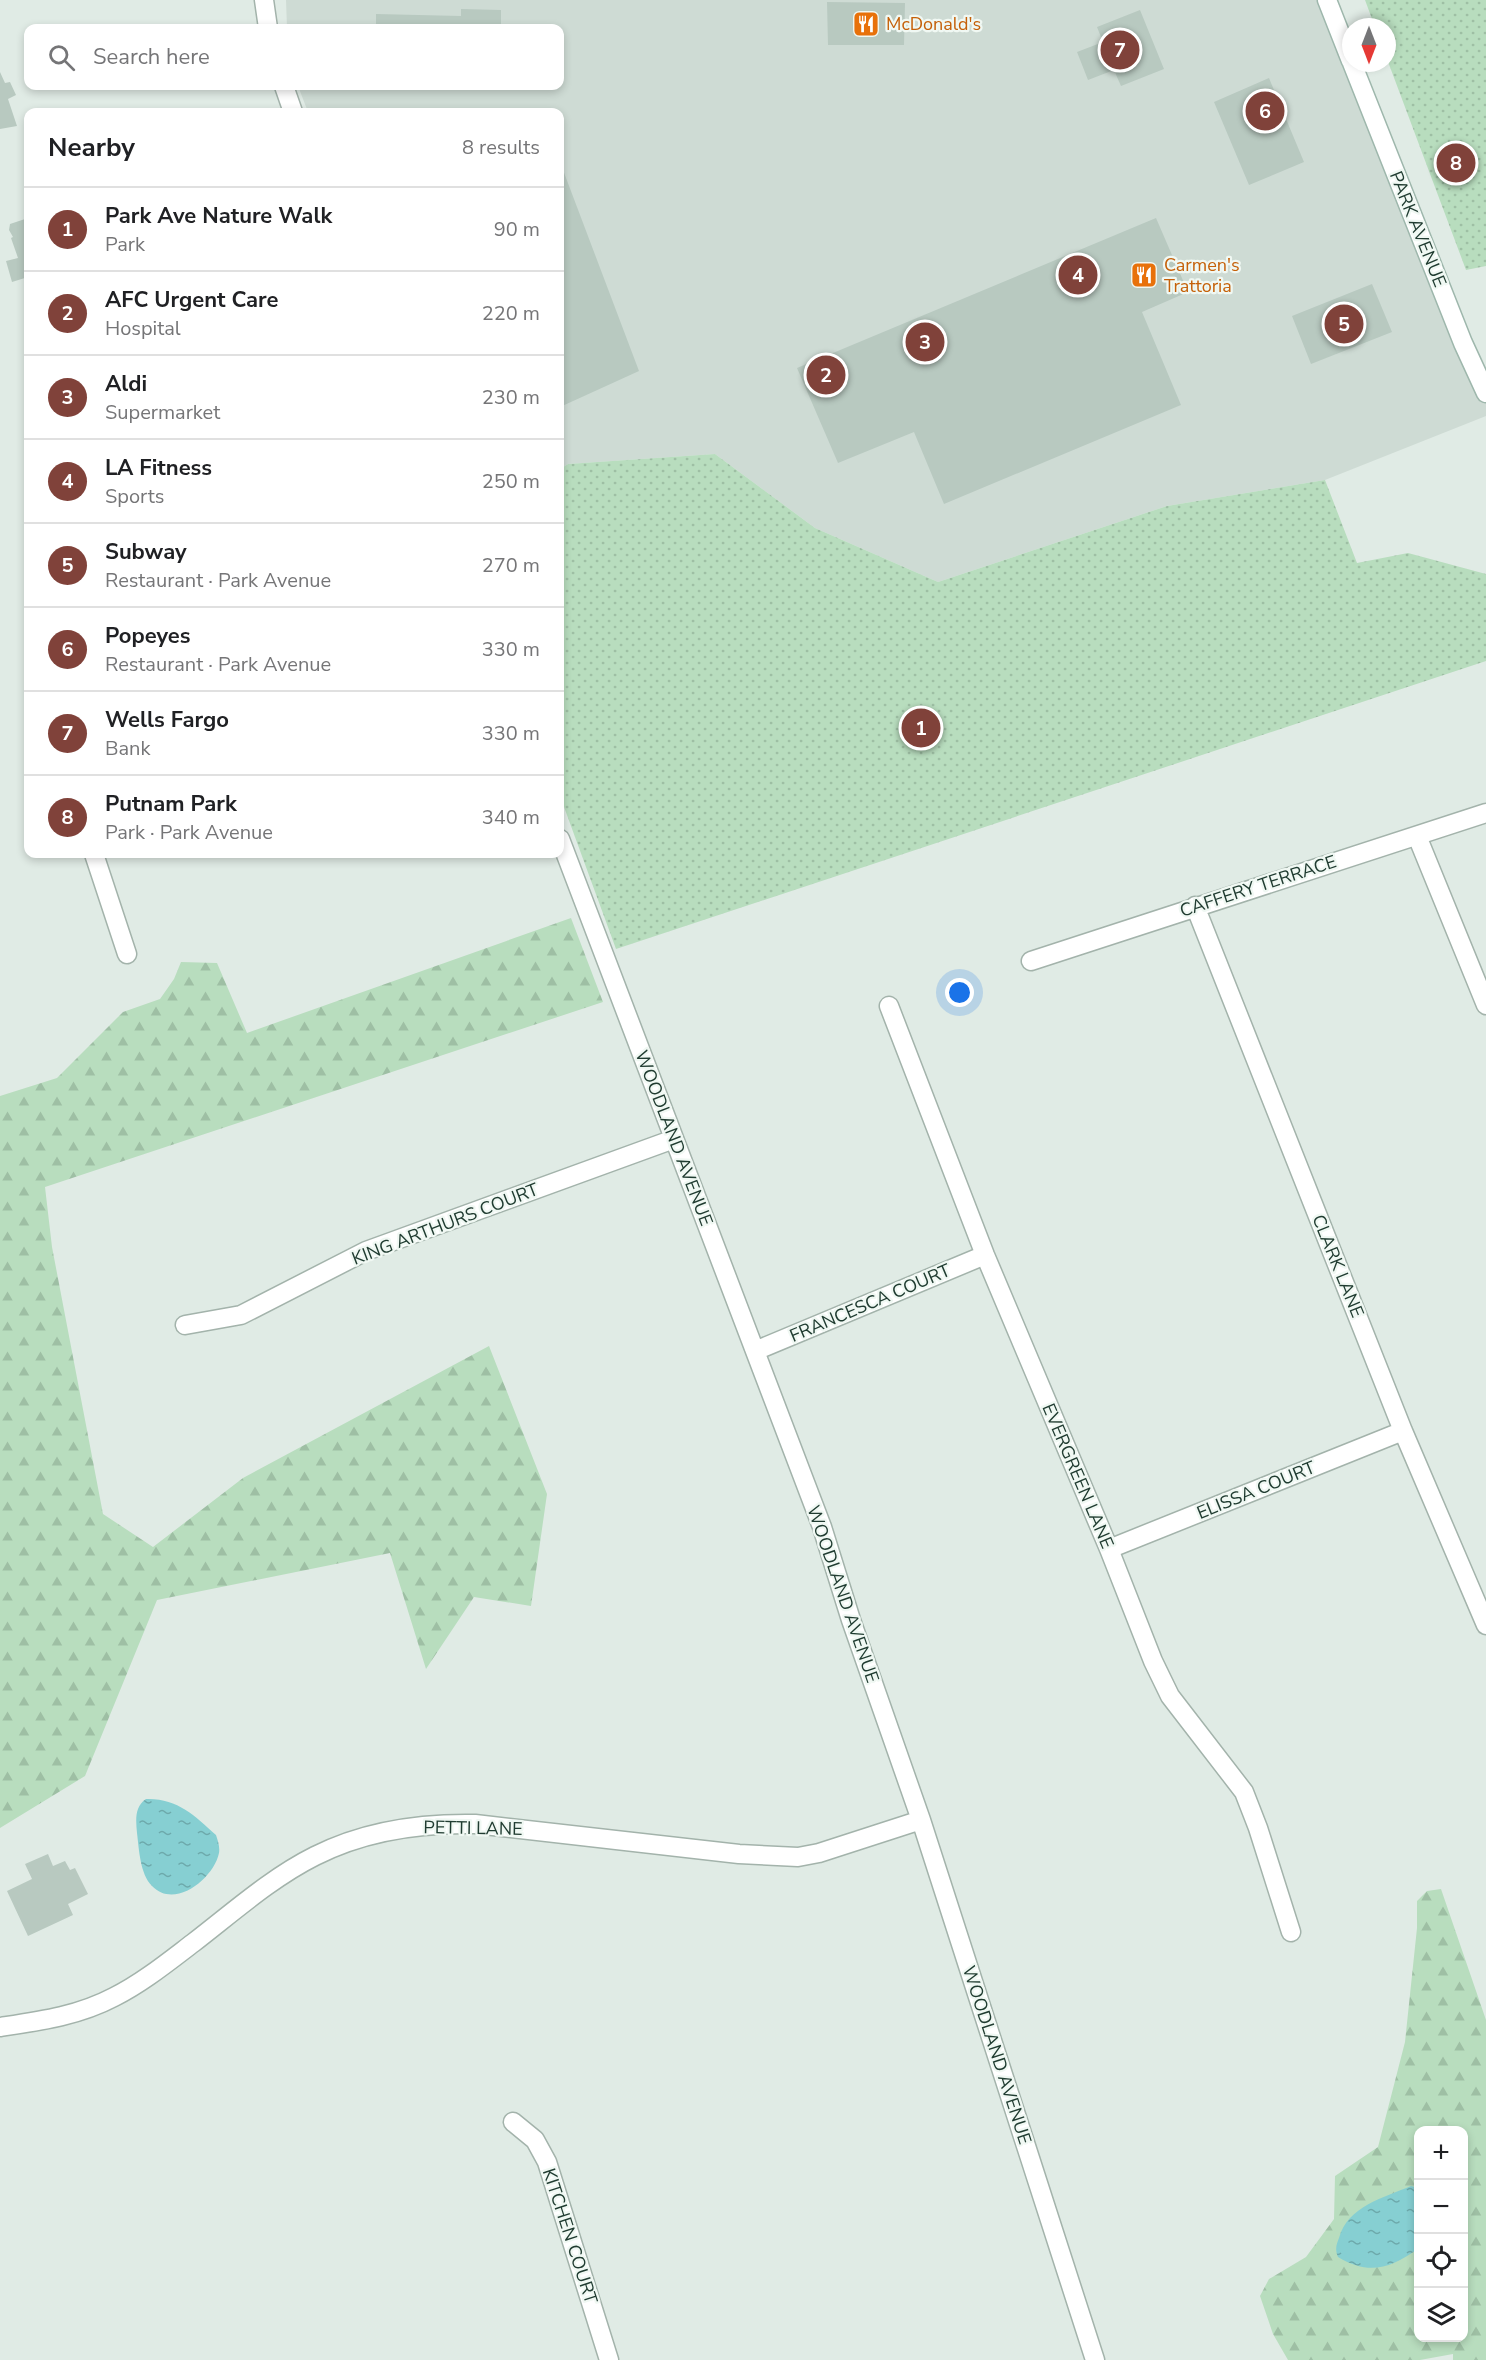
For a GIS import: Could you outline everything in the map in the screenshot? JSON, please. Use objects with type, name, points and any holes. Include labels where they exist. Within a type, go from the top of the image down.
[{"type":"street","points":[[264,0],[267,24]]},
{"type":"street","name":"PARK AVENUE","points":[[1327,0],[1342,37]]},
{"type":"street","name":"PARK AVENUE","points":[[1356,72],[1463,343],[1486,393]]},
{"type":"street","points":[[285,90],[292,108]]},
{"type":"street","name":"CAFFERY TERRACE","points":[[1031,961],[1486,813]]},
{"type":"street","points":[[1416,836],[1486,1005]]},
{"type":"street","name":"WOODLAND AVENUE","points":[[564,850],[822,1527],[851,1620],[921,1820],[1095,2360]]},
{"type":"street","points":[[95,858],[127,954]]},
{"type":"street","name":"CLARK LANE","points":[[1195,906],[1403,1431],[1486,1625]]},
{"type":"street","name":"EVERGREEN LANE","points":[[889,1006],[986,1255],[1109,1549],[1153,1662],[1170,1696],[1244,1792],[1258,1828],[1291,1932]]},
{"type":"street","name":"KING ARTHURS COURT","points":[[185,1325],[241,1315],[366,1251],[674,1139]]},
{"type":"street","name":"FRANCESCA COURT","points":[[755,1351],[986,1255]]},
{"type":"street","name":"ELISSA COURT","points":[[1109,1549],[1403,1431]]},
{"type":"street","name":"PETTI LANE","points":[[0,2027],[58,2018],[86,2010],[115,1997],[152,1974],[288,1871],[316,1855],[384,1832],[443,1823],[475,1824],[739,1854],[798,1857],[819,1853],[921,1820]]},
{"type":"street","name":"KITCHEN COURT","points":[[513,2122],[535,2140],[548,2162],[609,2360]]},
{"type":"shaded area","points":[[286,0],[1327,0],[1342,37],[1342,72],[1356,72],[1486,393],[1486,416],[1325,480],[1167,506],[938,582],[815,528],[715,454],[568,464],[564,466],[564,108],[306,108],[300,90],[564,90],[564,24],[287,24]]},
{"type":"green space","points":[[1365,0],[1486,0],[1486,266],[1466,270],[1392,72],[1396,72],[1396,18],[1372,18]]},
{"type":"green space","points":[[715,454],[815,528],[938,582],[1167,506],[1325,480],[1357,563],[1408,553],[1486,574],[1486,661],[616,949],[564,807],[564,466],[568,464]]},
{"type":"green space","points":[[571,918],[603,1002],[45,1187],[52,1247],[103,1514],[153,1547],[243,1478],[489,1346],[547,1494],[531,1606],[474,1597],[426,1669],[390,1553],[157,1600],[85,1776],[0,1828],[0,1096],[57,1078],[123,1012],[160,999],[174,979],[181,962],[217,963],[247,1033]]},
{"type":"green space","points":[[1441,1889],[1486,2020],[1486,2360],[1453,2360],[1453,2354],[1420,2360],[1288,2360],[1273,2334],[1260,2296],[1269,2279],[1306,2257],[1334,2219],[1335,2176],[1378,2147],[1405,2042],[1417,1928],[1417,1901],[1427,1891]]},
{"type":"water","points":[[146,1799],[167,1801],[184,1809],[216,1835],[219,1851],[216,1863],[202,1881],[182,1893],[161,1892],[152,1886],[145,1875],[139,1854],[136,1819],[139,1806]]},
{"type":"water","points":[[1414,2187],[1414,2251],[1389,2265],[1370,2268],[1349,2263],[1338,2257],[1337,2243],[1350,2218],[1378,2199]]},
{"type":"building","name":"McDonald's","points":[[827,2],[905,3],[904,45],[828,45]]},
{"type":"building","points":[[461,9],[501,10],[501,24],[376,24],[376,14],[461,16]]},
{"type":"building","points":[[1140,10],[1164,69],[1121,86],[1114,70],[1088,80],[1077,52],[1103,42],[1097,27]]},
{"type":"building","points":[[0,72],[5,83],[10,82],[16,95],[8,99],[17,126],[0,129]]},
{"type":"building","points":[[1269,78],[1304,162],[1249,185],[1214,102]]},
{"type":"building","points":[[564,173],[639,371],[564,405]]},
{"type":"building","points":[[1156,218],[1188,292],[1142,312],[1181,405],[944,504],[914,432],[838,463],[797,368]]},
{"type":"building","points":[[24,219],[24,278],[12,282],[6,261],[18,258],[9,230],[10,224]]},
{"type":"building","points":[[1372,284],[1392,332],[1311,364],[1292,316]]},
{"type":"building","points":[[48,1854],[53,1866],[65,1861],[70,1870],[75,1868],[88,1894],[68,1904],[73,1915],[28,1936],[7,1891],[32,1879],[25,1864]]},
{"type":"place","name":"McDonald's","points":[[866,24]]},
{"type":"place","name":"Wells Fargo","points":[[1120,50]]},
{"type":"place","name":"Popeyes","points":[[1265,111]]},
{"type":"place","name":"Putnam Park","points":[[1456,163]]},
{"type":"place","name":"LA Fitness","points":[[1078,275]]},
{"type":"place","name":"Carmen's Trattoria","points":[[1144,275]]},
{"type":"place","name":"Subway","points":[[1344,324]]},
{"type":"place","name":"Aldi","points":[[925,342]]},
{"type":"place","name":"AFC Urgent Care","points":[[826,375]]},
{"type":"place","name":"Park Ave Nature Walk","points":[[921,728]]}]
